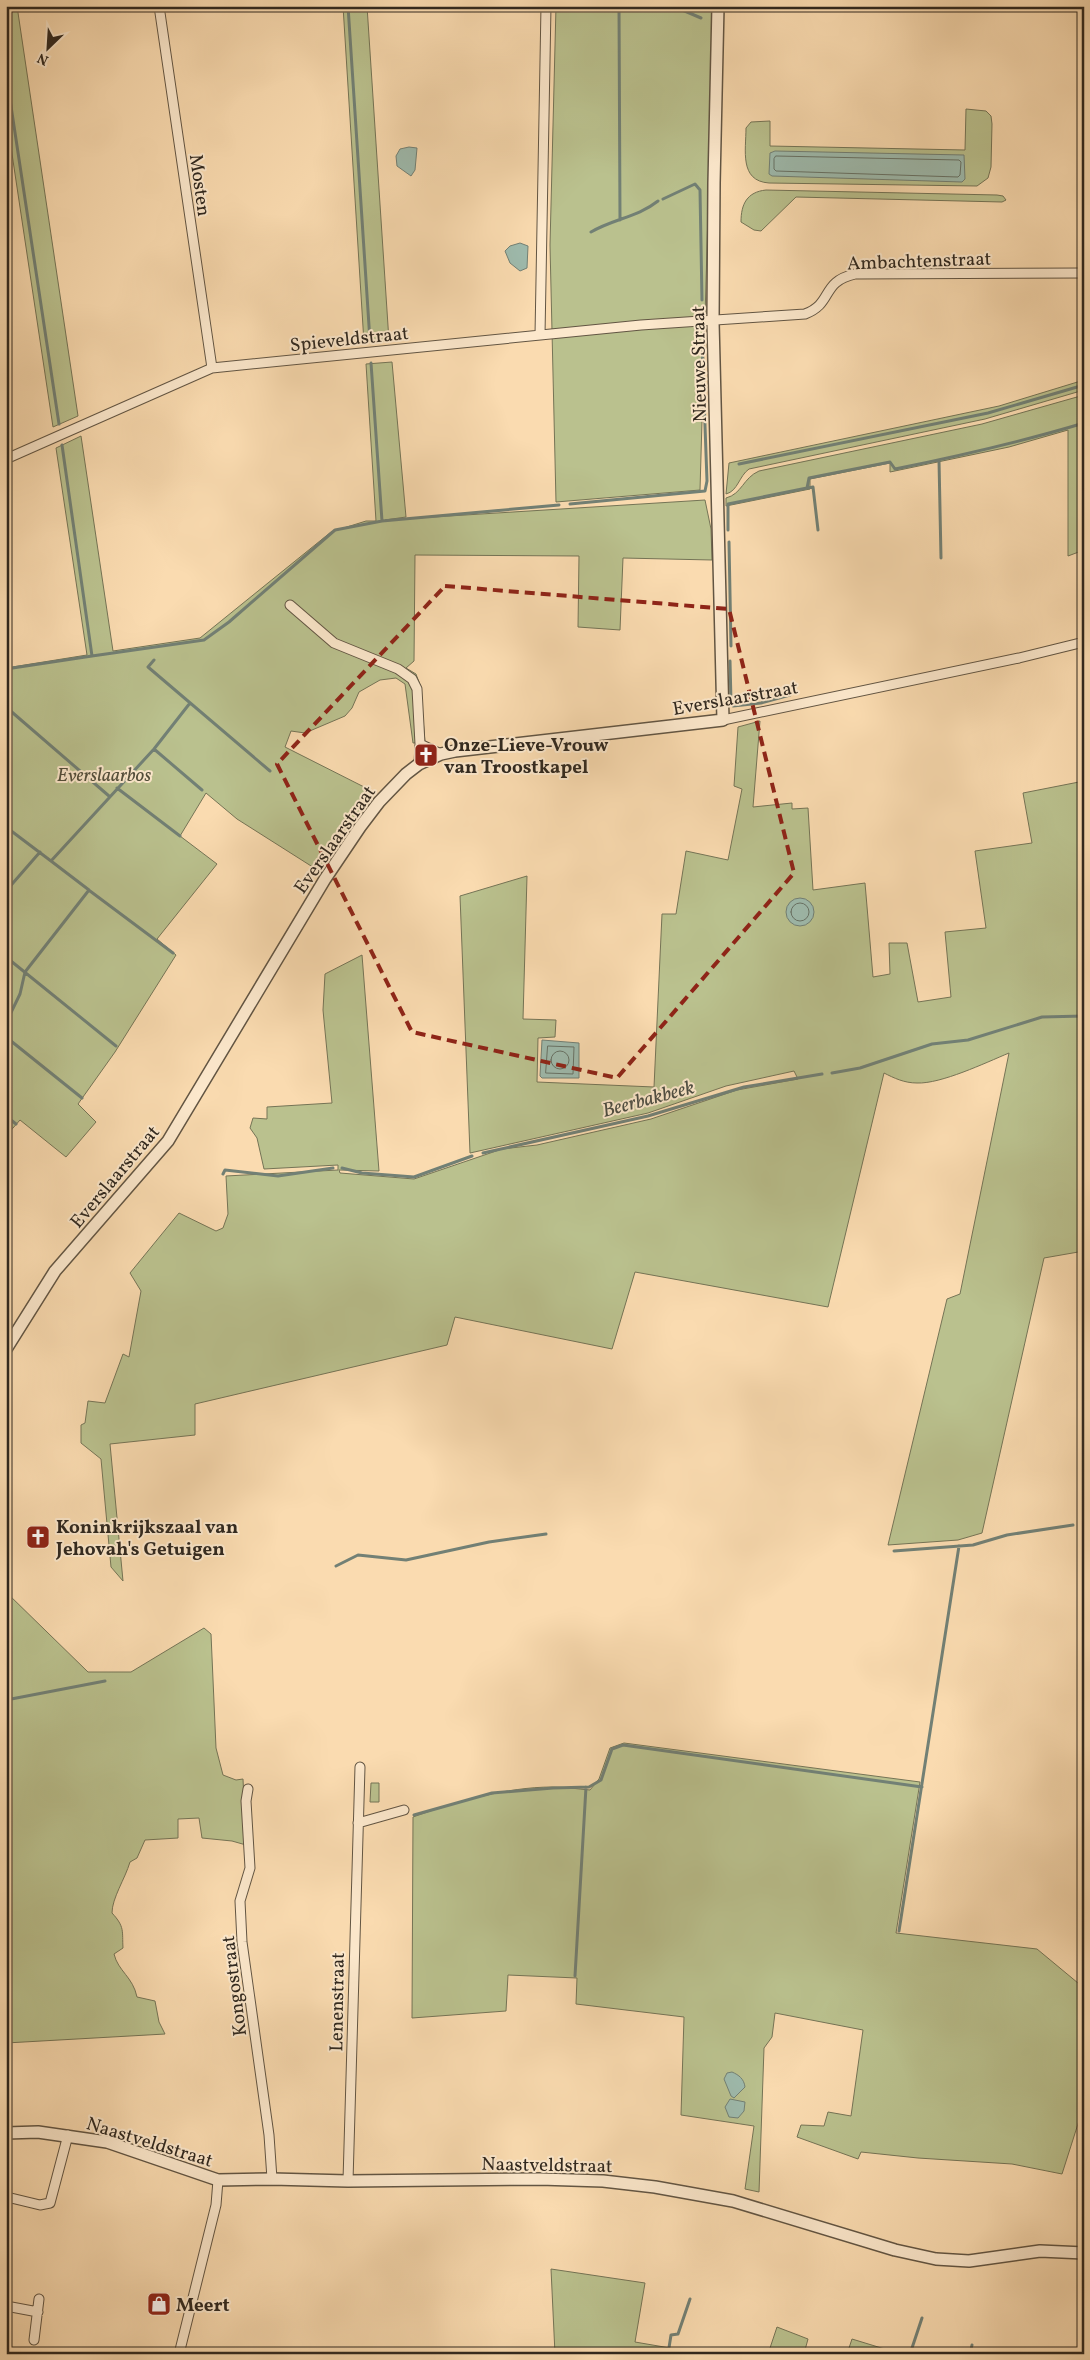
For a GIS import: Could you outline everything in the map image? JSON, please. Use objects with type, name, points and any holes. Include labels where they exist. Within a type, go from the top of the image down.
[{"type":"street","name":"Mosten","points":[[159,6],[212,368]]},
{"type":"street","points":[[540,335],[546,6]]},
{"type":"street","name":"Nieuwe Straat","points":[[718,6],[714,183],[714,322],[723,720]]},
{"type":"street","name":"Ambachtenstraat","points":[[714,322],[805,314],[822,304],[832,284],[840,277],[855,274],[1084,273]]},
{"type":"street","name":"Spieveldstraat","points":[[6,459],[212,368],[540,335],[714,322]]},
{"type":"street","points":[[290,605],[334,643],[398,669],[412,679],[417,689],[420,764]]},
{"type":"street","name":"Everslaarstraat","points":[[6,1349],[55,1271],[168,1141],[341,853],[379,802],[406,774],[420,764],[442,754],[723,720],[1019,658],[1084,642]]},
{"type":"street","points":[[420,744],[442,754]]},
{"type":"street","name":"Lenenstraat","points":[[348,2181],[360,1767]]},
{"type":"street","name":"Kongostraat","points":[[248,1789],[246,1801],[250,1868],[240,1901],[242,1942],[269,2136],[272,2179]]},
{"type":"street","points":[[358,1823],[404,1810]]},
{"type":"street","name":"Naastveldstraat","points":[[6,2133],[26,2132],[107,2142],[218,2180],[348,2181],[540,2178],[603,2181],[655,2187],[733,2201],[895,2250],[936,2259],[969,2260],[1040,2251],[1084,2253]]},
{"type":"street","points":[[6,2202],[12,2198],[40,2205],[50,2203],[68,2136]]},
{"type":"street","points":[[179,2354],[216,2205],[218,2180]]},
{"type":"street","points":[[34,2340],[39,2299]]},
{"type":"street","points":[[6,2306],[38,2312]]},
{"type":"highlighted area","points":[[445,586],[729,609],[794,873],[617,1078],[412,1032],[277,764]]},
{"type":"green space","points":[[6,6],[17,6],[78,416],[53,427],[6,114]]},
{"type":"green space","points":[[343,6],[367,6],[389,341],[364,343]]},
{"type":"green space","points":[[556,6],[714,6],[700,490],[556,502],[550,245]]},
{"type":"green space","points":[[966,109],[986,111],[991,116],[991,167],[988,178],[977,186],[769,183],[759,181],[753,177],[746,163],[746,128],[751,122],[770,121],[770,146],[965,150]]},
{"type":"green space","points":[[759,191],[997,195],[1003,196],[1006,200],[1002,202],[796,197],[761,231],[754,230],[741,222],[742,210],[750,196]]},
{"type":"green space","name":"Everslaarbos","points":[[392,362],[406,517],[385,520],[705,500],[711,529],[712,560],[623,558],[620,630],[578,627],[579,556],[415,555],[414,661],[406,668],[416,674],[420,685],[425,742],[413,743],[405,684],[396,678],[380,680],[359,692],[352,708],[345,716],[305,733],[291,731],[285,747],[374,792],[319,871],[237,819],[206,793],[180,836],[217,864],[157,939],[176,955],[115,1052],[78,1104],[96,1122],[66,1157],[20,1120],[6,1136],[6,668],[87,655],[56,448],[81,436],[113,651],[200,638],[331,532],[366,521],[376,521],[366,364]]},
{"type":"green space","points":[[1084,380],[1084,390],[985,419],[749,469],[736,487],[726,494],[729,463],[999,406]]},
{"type":"green space","points":[[1084,395],[1084,550],[1068,556],[1068,430],[1009,447],[890,472],[890,463],[810,479],[810,489],[726,506],[726,498],[736,493],[749,478],[759,471],[982,424]]},
{"type":"green space","points":[[760,721],[753,807],[792,803],[792,809],[808,808],[813,890],[865,883],[873,977],[890,974],[889,943],[907,943],[918,1002],[951,997],[945,932],[986,928],[975,851],[1032,843],[1023,793],[1084,781],[1084,1251],[1044,1258],[982,1533],[958,1540],[888,1545],[947,1299],[960,1294],[1009,1053],[963,1072],[927,1082],[908,1082],[884,1073],[828,1307],[635,1272],[612,1349],[455,1317],[447,1345],[195,1404],[195,1435],[110,1444],[123,1581],[111,1567],[101,1459],[81,1443],[81,1425],[85,1423],[88,1401],[105,1403],[123,1354],[129,1357],[141,1291],[130,1273],[179,1213],[216,1231],[223,1228],[228,1214],[226,1176],[338,1170],[338,1165],[264,1169],[257,1138],[250,1128],[253,1118],[267,1119],[267,1107],[332,1103],[323,1010],[325,974],[362,955],[379,1171],[339,1170],[340,1173],[414,1179],[502,1149],[537,1145],[651,1119],[737,1090],[798,1079],[794,1071],[726,1086],[648,1113],[470,1153],[460,896],[527,876],[523,1019],[556,1020],[555,1037],[538,1038],[537,1082],[654,1087],[662,914],[676,914],[686,851],[728,860],[742,789],[734,786],[738,727]]},
{"type":"green space","points":[[6,1592],[88,1672],[131,1672],[204,1628],[211,1634],[216,1748],[223,1775],[236,1780],[243,1779],[246,1845],[232,1841],[202,1838],[199,1818],[178,1819],[178,1838],[145,1840],[137,1858],[130,1862],[116,1895],[112,1913],[119,1922],[123,1933],[123,1948],[114,1954],[116,1960],[132,1984],[137,1997],[155,2001],[159,2022],[165,2034],[6,2043]]},
{"type":"green space","points":[[624,1743],[920,1782],[896,1933],[1037,1949],[1084,1988],[1084,2105],[1062,2174],[1012,2164],[861,2152],[858,2159],[797,2137],[801,2125],[824,2126],[828,2112],[851,2116],[863,2030],[775,2013],[772,2037],[764,2048],[759,2192],[745,2189],[754,2126],[681,2115],[684,2017],[576,2004],[577,1978],[508,1975],[506,2011],[412,2018],[413,1817],[464,1801],[517,1790],[552,1787],[590,1790],[599,1779],[610,1748]]},
{"type":"green space","points":[[371,1783],[379,1783],[379,1802],[370,1802]]},
{"type":"green space","points":[[551,2269],[645,2283],[635,2342],[670,2348],[669,2354],[555,2354]]},
{"type":"green space","points":[[777,2327],[808,2339],[805,2350],[815,2354],[768,2354]]},
{"type":"green space","points":[[852,2339],[901,2354],[847,2354]]},
{"type":"water","points":[[417,148],[415,170],[411,176],[397,166],[396,156],[400,149]]},
{"type":"water","points":[[775,151],[964,155],[965,179],[962,182],[772,176],[769,174],[770,153]]},
{"type":"water","points":[[520,243],[528,246],[527,268],[520,271],[510,263],[505,251],[510,246]]},
{"type":"water","points":[[800,898],[810,902],[814,912],[810,922],[800,926],[790,922],[786,912],[790,902]]},
{"type":"water","points":[[542,1040],[579,1043],[579,1078],[542,1078],[540,1076]]},
{"type":"water","points":[[732,2072],[741,2078],[745,2087],[734,2098],[731,2096],[724,2079],[727,2073]]},
{"type":"water","points":[[730,2099],[745,2102],[744,2111],[738,2118],[729,2117],[725,2107]]},
{"type":"waterway","points":[[348,6],[370,341]]},
{"type":"waterway","points":[[619,6],[620,220]]},
{"type":"waterway","points":[[673,6],[701,18]]},
{"type":"waterway","points":[[6,73],[59,424]]},
{"type":"waterway","points":[[663,199],[695,184],[700,190],[702,300]]},
{"type":"waterway","points":[[591,232],[642,211],[658,201]]},
{"type":"waterway","points":[[570,504],[705,491],[707,481],[702,343]]},
{"type":"waterway","points":[[92,656],[204,640],[229,622],[335,530],[382,521],[371,363]]},
{"type":"waterway","points":[[739,464],[988,413],[1084,385]]},
{"type":"waterway","points":[[728,530],[728,504],[807,488],[809,478],[890,462],[895,469],[990,448],[1084,423]]},
{"type":"waterway","points":[[6,669],[92,656],[62,445]]},
{"type":"waterway","points":[[939,460],[941,558]]},
{"type":"waterway","points":[[808,488],[813,487],[818,530]]},
{"type":"waterway","points":[[382,521],[559,505]]},
{"type":"waterway","points":[[729,542],[731,646]]},
{"type":"waterway","points":[[154,660],[148,667],[270,771]]},
{"type":"waterway","points":[[730,661],[731,702],[733,706],[761,703],[790,695]]},
{"type":"waterway","points":[[6,1023],[20,994],[25,972],[89,890],[51,861],[154,749],[190,703]]},
{"type":"waterway","points":[[6,707],[109,796]]},
{"type":"waterway","points":[[154,749],[202,790]]},
{"type":"waterway","points":[[117,788],[180,836]]},
{"type":"waterway","points":[[6,827],[51,861]]},
{"type":"waterway","points":[[6,891],[40,852]]},
{"type":"waterway","points":[[90,891],[173,953]]},
{"type":"waterway","points":[[6,957],[116,1046]]},
{"type":"waterway","name":"Beerbakbeek","points":[[832,1073],[860,1068],[932,1044],[968,1040],[1042,1017],[1084,1016]]},
{"type":"waterway","points":[[6,1037],[82,1098]]},
{"type":"waterway","name":"Beerbakbeek","points":[[483,1153],[648,1116],[744,1087],[822,1074]]},
{"type":"waterway","points":[[6,1116],[16,1124]]},
{"type":"waterway","name":"Beerbakbeek","points":[[342,1168],[362,1173],[414,1177],[472,1156]]},
{"type":"waterway","name":"Beerbakbeek","points":[[223,1174],[225,1170],[278,1176],[333,1168]]},
{"type":"waterway","points":[[894,1551],[973,1545],[1007,1535],[1073,1525]]},
{"type":"waterway","points":[[336,1566],[358,1555],[406,1560],[489,1542],[546,1534]]},
{"type":"waterway","points":[[899,1931],[959,1546]]},
{"type":"waterway","points":[[6,1700],[105,1681]]},
{"type":"waterway","points":[[414,1815],[492,1793],[589,1787],[601,1780],[612,1749],[623,1745],[922,1787]]},
{"type":"waterway","points":[[575,1976],[586,1787]]},
{"type":"waterway","points":[[668,2354],[671,2335],[678,2334],[690,2299]]},
{"type":"waterway","points":[[910,2354],[922,2318]]},
{"type":"waterway","points":[[970,2354],[972,2345]]},
{"type":"place","name":"Onze-Lieve-Vrouw van Troostkapel","points":[[426,755]]},
{"type":"place","name":"Koninkrijkszaal van Jehovah's Getuigen","points":[[38,1537]]},
{"type":"place","name":"Meert","points":[[159,2304]]}]
